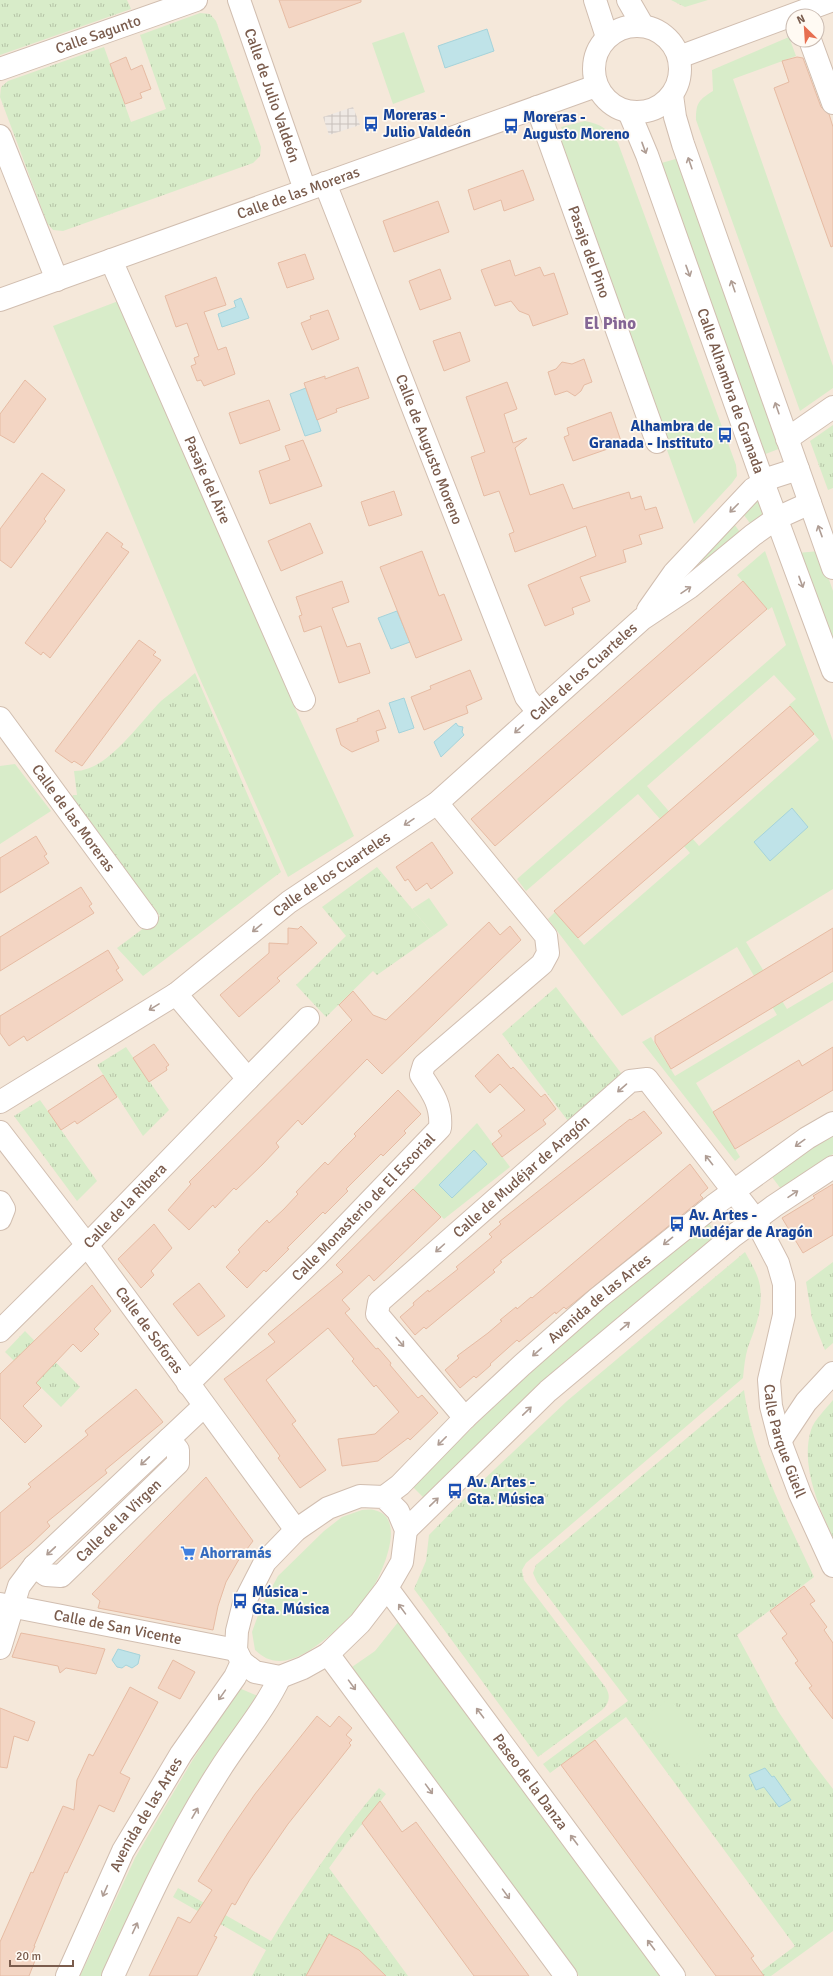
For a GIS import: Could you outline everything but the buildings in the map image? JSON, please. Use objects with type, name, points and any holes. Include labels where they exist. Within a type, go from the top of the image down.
[{"type":"street","name":"Calle Sagunto","points":[[0,69],[196,0]]},
{"type":"street","name":"Calle de Julio Valdeón","points":[[239,0],[315,187]]},
{"type":"street","points":[[596,0],[607,37]]},
{"type":"street","points":[[628,0],[643,26]]},
{"type":"street","points":[[815,8],[833,0]]},
{"type":"street","points":[[679,57],[785,20]]},
{"type":"street","points":[[643,26],[655,30],[665,36],[673,46],[679,57],[680,77],[672,95],[664,104],[653,110],[641,113],[629,112],[615,108],[604,98],[596,86],[593,73],[594,60],[599,47],[607,37],[624,28],[643,26]]},
{"type":"street","points":[[813,48],[833,103]]},
{"type":"street","name":"Calle de las Moreras","points":[[0,300],[596,86]]},
{"type":"street","points":[[672,95],[675,117],[683,144],[833,568]]},
{"type":"street","name":"Pasaje del Pino","points":[[537,107],[657,442]]},
{"type":"street","name":"Calle Alhambra de Granada","points":[[629,112],[647,155],[763,482],[833,671]]},
{"type":"street","points":[[0,136],[57,280]]},
{"type":"street","name":"Calle de Augusto Moreno","points":[[315,187],[526,697],[538,712]]},
{"type":"street","name":"Pasaje del Aire","points":[[111,260],[304,700]]},
{"type":"street","points":[[787,439],[833,407]]},
{"type":"street","name":"Calle de los Cuarteles","points":[[642,619],[674,572],[753,489],[763,482],[798,468]]},
{"type":"street","name":"Calle de los Cuarteles","points":[[0,1102],[176,994],[289,902],[437,803],[642,619],[690,587],[753,535],[777,518],[810,503]]},
{"type":"street","name":"Calle de las Moreras","points":[[0,718],[148,918]]},
{"type":"street","name":"Calle Monasterio de El Escorial","points":[[188,1384],[317,1256],[440,1128],[441,1114],[431,1090],[421,1075],[424,1065],[542,964],[548,953],[546,936],[437,803]]},
{"type":"street","points":[[176,994],[248,1079]]},
{"type":"street","name":"Calle de la Ribera","points":[[0,1331],[87,1245],[308,1018]]},
{"type":"street","name":"Calle de Mudéjar de Aragón","points":[[465,1418],[377,1314],[379,1302],[630,1081],[647,1079],[732,1192],[755,1219]]},
{"type":"street","name":"Avenida de las Artes","points":[[384,1497],[400,1485],[465,1418],[598,1298],[682,1230],[732,1192],[807,1138],[833,1123]]},
{"type":"street","name":"Calle de Soforas","points":[[0,1132],[87,1245],[296,1530]]},
{"type":"street","points":[[406,1530],[548,1391],[755,1219],[833,1167]]},
{"type":"street","points":[[0,1202],[4,1208],[0,1219]]},
{"type":"street","name":"Calle Parque Güell","points":[[755,1219],[778,1263],[784,1284],[784,1315],[769,1380],[771,1406],[780,1441],[800,1494],[833,1566]]},
{"type":"street","points":[[780,1441],[806,1402],[833,1373]]},
{"type":"street","points":[[769,1380],[781,1392],[797,1400],[806,1402]]},
{"type":"street","name":"Calle de la Virgen","points":[[0,1648],[7,1606],[19,1586],[34,1566],[204,1406]]},
{"type":"street","points":[[360,1496],[384,1497],[398,1510],[406,1530],[402,1562],[387,1588],[360,1623],[328,1654],[303,1668],[280,1677],[255,1672],[239,1656],[237,1631],[244,1603],[265,1562],[296,1530],[328,1508],[360,1496]]},
{"type":"street","name":"Paseo de la Danza","points":[[387,1588],[674,1976]]},
{"type":"street","name":"Calle de San Vicente","points":[[7,1606],[239,1656]]},
{"type":"street","points":[[328,1654],[566,1976]]},
{"type":"street","name":"Avenida de las Artes","points":[[66,1976],[123,1851],[181,1754],[235,1677],[239,1656]]},
{"type":"street","points":[[113,1976],[161,1873],[218,1771],[272,1694],[280,1677]]},
{"type":"shaded area","points":[[0,0],[833,0],[833,1976],[0,1976]]},
{"type":"shaded area","points":[[353,107],[360,125],[329,135],[323,117]]},
{"type":"green space","points":[[0,0],[127,0],[131,9],[0,55]]},
{"type":"green space","points":[[671,0],[708,0],[685,7]]},
{"type":"green space","points":[[200,13],[210,14],[216,21],[261,147],[260,156],[253,163],[63,231],[53,230],[47,223],[0,97],[1,87],[8,81],[104,47],[131,122],[166,109],[140,35]]},
{"type":"green space","points":[[404,32],[425,92],[393,104],[372,43]]},
{"type":"green space","points":[[785,39],[785,48],[793,48],[796,56],[733,79],[833,366],[833,388],[800,411],[696,120],[699,102],[713,91],[712,70]]},
{"type":"green space","points":[[585,121],[604,128],[618,143],[736,465],[737,476],[694,524],[667,450],[579,189],[556,141],[566,137],[561,127]]},
{"type":"green space","points":[[679,158],[781,448],[763,455],[658,164]]},
{"type":"green space","points":[[121,300],[293,704],[354,836],[288,877],[197,672],[53,326]]},
{"type":"green space","points":[[833,425],[833,488],[828,490],[810,441]]},
{"type":"green space","points":[[758,497],[764,513],[763,518],[752,526],[741,511]]},
{"type":"green space","points":[[732,521],[742,535],[687,583],[681,576]]},
{"type":"green space","points":[[765,551],[833,741],[833,889],[746,942],[787,1009],[833,982],[833,1000],[696,1083],[740,1157],[735,1161],[642,1042],[651,1037],[675,1076],[777,1015],[737,947],[622,1016],[548,919],[555,912],[584,945],[690,853],[638,794],[526,891],[517,879],[786,645],[772,607],[768,610],[737,575]],"holes":[[[774,675],[796,699],[789,705],[819,740],[699,846],[647,786]]]},
{"type":"green space","points":[[819,551],[833,591],[833,648],[798,553]]},
{"type":"green space","points":[[195,673],[281,872],[143,976],[117,948],[160,916],[71,799],[73,795],[77,795],[74,771],[86,769],[98,764],[110,755],[122,745],[161,701]]},
{"type":"green space","points":[[15,764],[51,811],[0,844],[0,766]]},
{"type":"green space","points":[[377,867],[434,935],[377,975],[373,971],[326,1017],[296,985],[346,936],[322,907]]},
{"type":"green space","points":[[429,898],[448,925],[434,935],[412,909]]},
{"type":"green space","points":[[556,987],[624,1077],[568,1121],[502,1034]]},
{"type":"green space","points":[[126,1047],[169,1110],[143,1136],[97,1065]]},
{"type":"green space","points":[[40,1100],[97,1181],[77,1201],[14,1116]]},
{"type":"green space","points":[[477,1123],[510,1167],[444,1219],[413,1189]]},
{"type":"green space","points":[[833,1136],[833,1154],[781,1189],[772,1177],[814,1147]]},
{"type":"green space","points":[[708,1222],[719,1237],[426,1500],[412,1486],[529,1373],[605,1307]]},
{"type":"green space","points":[[745,1252],[758,1277],[761,1302],[754,1332],[747,1351],[743,1378],[526,1563],[522,1570],[524,1580],[606,1688],[609,1697],[608,1702],[602,1710],[538,1757],[414,1589],[426,1561],[429,1535],[476,1487],[567,1401]]},
{"type":"green space","points":[[833,1262],[833,1343],[825,1350],[812,1318],[806,1282]]},
{"type":"green space","points":[[25,1331],[80,1387],[61,1407],[5,1352]]},
{"type":"green space","points":[[744,1390],[748,1415],[763,1463],[782,1509],[814,1577],[737,1635],[778,1711],[810,1759],[833,1789],[833,1931],[771,1976],[755,1976],[795,1946],[626,1717],[550,1773],[543,1764],[628,1701],[537,1582],[533,1573],[536,1565]]},
{"type":"green space","points":[[833,1400],[833,1538],[822,1513],[809,1471],[808,1443],[811,1430],[817,1418]]},
{"type":"green space","points":[[362,1510],[374,1510],[385,1515],[390,1524],[391,1536],[384,1564],[367,1597],[351,1616],[328,1637],[303,1654],[291,1659],[280,1661],[269,1659],[261,1655],[255,1650],[252,1632],[261,1607],[278,1576],[324,1531],[342,1517]]},
{"type":"green space","points":[[399,1621],[662,1976],[579,1976],[352,1667],[375,1651]]},
{"type":"green space","points":[[239,1688],[258,1696],[209,1768],[152,1867],[103,1976],[80,1976],[135,1858],[192,1761]]},
{"type":"green space","points":[[670,1698],[708,1748],[681,1768],[643,1718]]},
{"type":"green space","points":[[379,1788],[386,1794],[329,1868],[408,1976],[252,1976],[266,1950],[173,1897],[178,1888],[271,1941],[322,1863],[349,1825]]},
{"type":"water","points":[[487,29],[494,51],[445,68],[438,46]]},
{"type":"water","points":[[241,298],[249,318],[222,327],[218,314],[236,307],[234,301]]},
{"type":"water","points":[[306,388],[321,431],[305,436],[290,394]]},
{"type":"water","points":[[397,611],[410,642],[391,649],[378,618]]},
{"type":"water","points":[[404,698],[414,728],[399,733],[389,703]]},
{"type":"water","points":[[456,723],[458,726],[463,727],[462,732],[464,735],[441,757],[434,742]]},
{"type":"water","points":[[792,808],[808,827],[770,861],[754,842]]},
{"type":"water","points":[[474,1150],[487,1164],[452,1198],[439,1185]]},
{"type":"water","points":[[118,1649],[140,1655],[138,1664],[132,1668],[126,1665],[122,1668],[117,1667],[112,1660]]},
{"type":"water","points":[[765,1768],[772,1777],[774,1776],[791,1800],[779,1807],[764,1787],[756,1790],[749,1775]]},
{"type":"place","name":"Moreras - Julio Valdeón","points":[[371,124]]},
{"type":"place","name":"Moreras - Augusto Moreno","points":[[511,126]]},
{"type":"place","name":"Alhambra de Granada - Instituto","points":[[725,435]]},
{"type":"place","name":"Av. Artes - Mudéjar de Aragón","points":[[677,1224]]},
{"type":"place","name":"Av. Artes - Gta. Música","points":[[455,1491]]},
{"type":"place","name":"Ahorramás","points":[[188,1553]]},
{"type":"place","name":"Música - Gta. Música","points":[[240,1601]]},
{"type":"district","name":"El Pino","points":[[610,323]]}]
